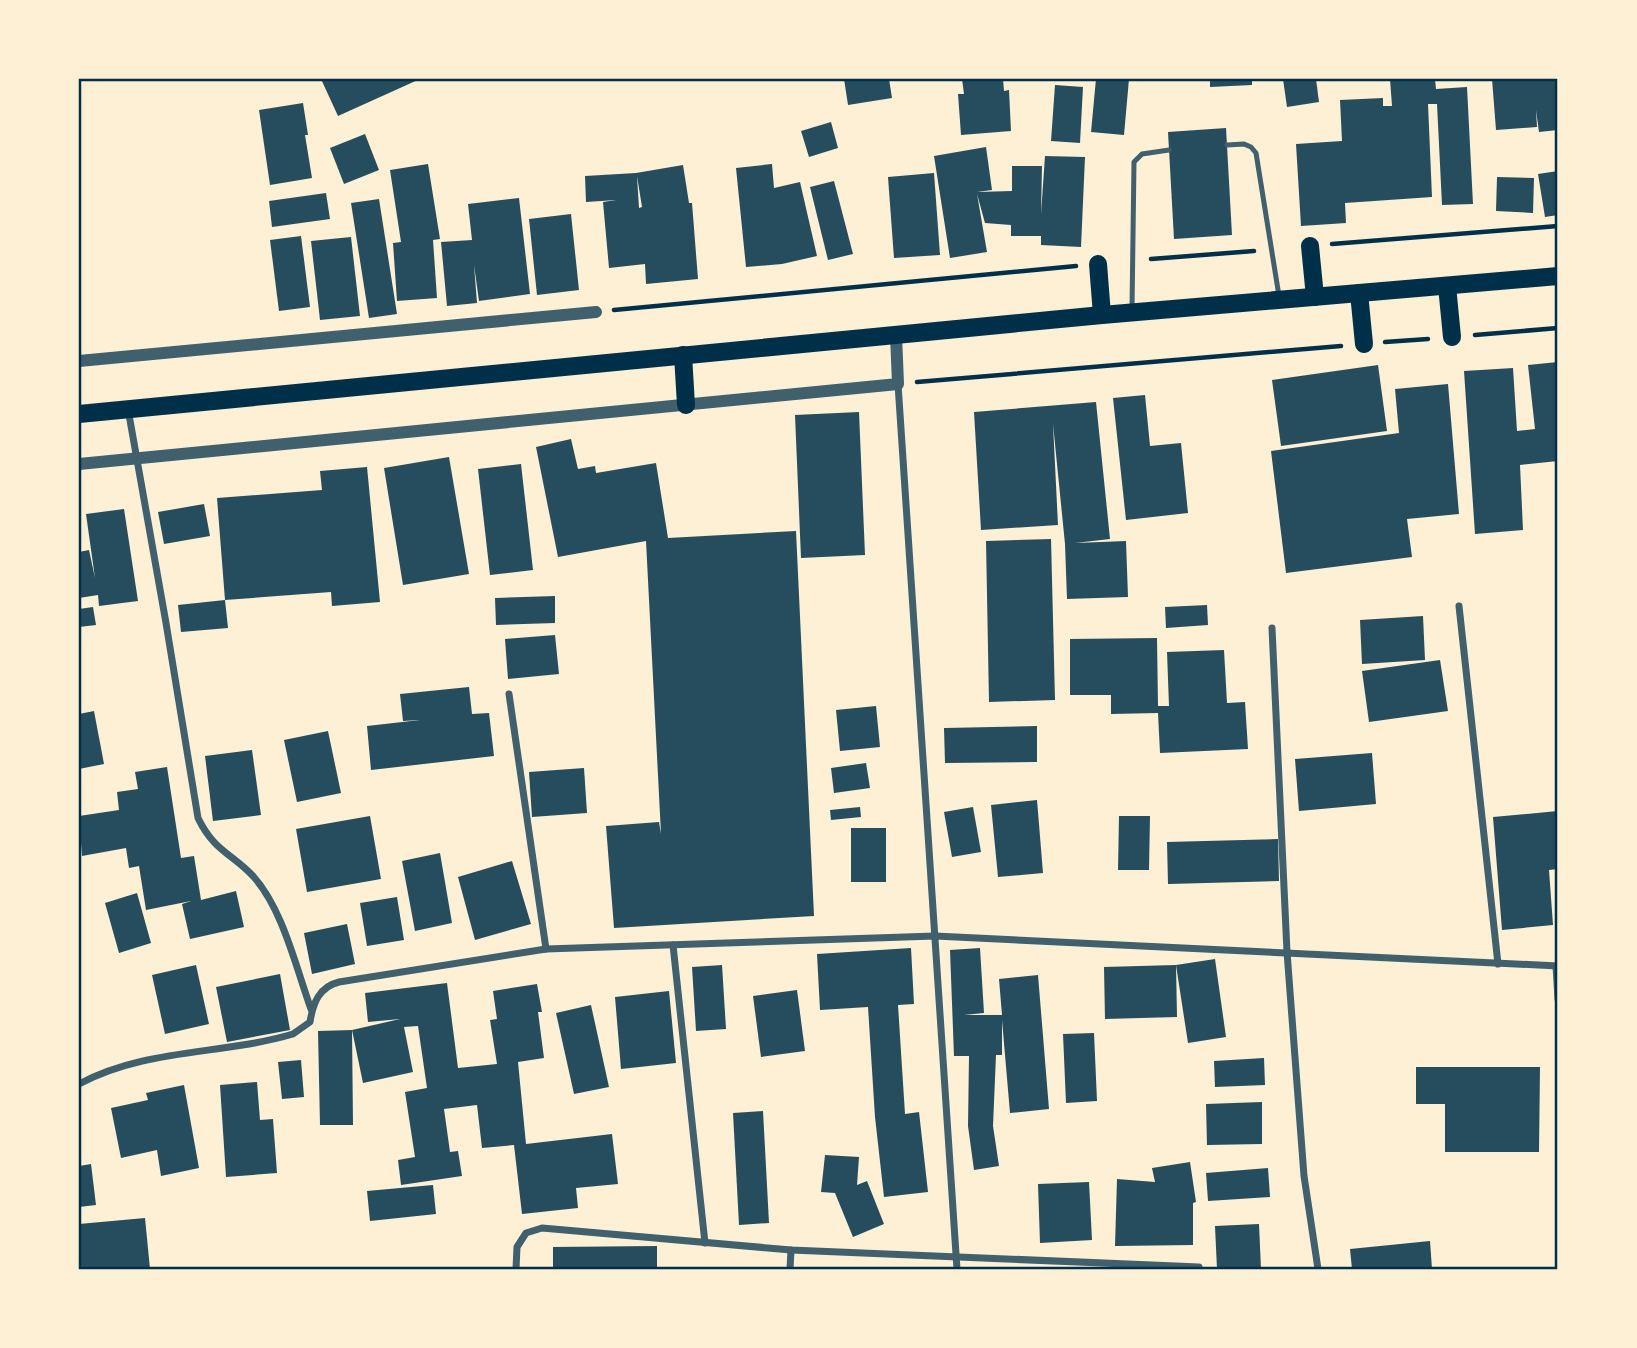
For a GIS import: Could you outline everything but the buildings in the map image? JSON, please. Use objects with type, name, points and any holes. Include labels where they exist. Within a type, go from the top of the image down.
[{"type":"main road","points":[[1310,246],[1315,296]]},
{"type":"main road","points":[[1098,264],[1102,315]]},
{"type":"main road","points":[[79,414],[1132,312],[1558,276]]},
{"type":"main road","points":[[1447,286],[1452,337]]},
{"type":"main road","points":[[1359,293],[1364,344]]},
{"type":"main road","points":[[683,355],[686,405]]},
{"type":"street","points":[[79,361],[596,312]]},
{"type":"street","points":[[896,335],[957,1269]]},
{"type":"street","points":[[79,464],[898,384]]},
{"type":"street","points":[[128,409],[198,818],[206,836],[253,876],[272,906],[311,1010]]},
{"type":"street","points":[[1459,606],[1498,964]]},
{"type":"street","points":[[1272,628],[1287,952],[1304,1176],[1318,1269]]},
{"type":"street","points":[[509,694],[546,949]]},
{"type":"street","points":[[79,1084],[104,1070],[149,1058],[293,1034],[310,1022],[311,1010],[323,989],[340,982],[546,949],[935,936],[1287,952],[1557,966],[1558,999]]},
{"type":"street","points":[[673,945],[705,1243]]},
{"type":"street","points":[[516,1269],[517,1247],[526,1233],[542,1228],[791,1250],[1199,1267]]},
{"type":"street","points":[[790,1269],[791,1250]]},
{"type":"lane","points":[[1227,145],[1251,146],[1255,153],[1280,299]]},
{"type":"lane","points":[[1132,312],[1134,162],[1142,154],[1169,150]]},
{"type":"path","points":[[898,384],[1558,328]]}]
